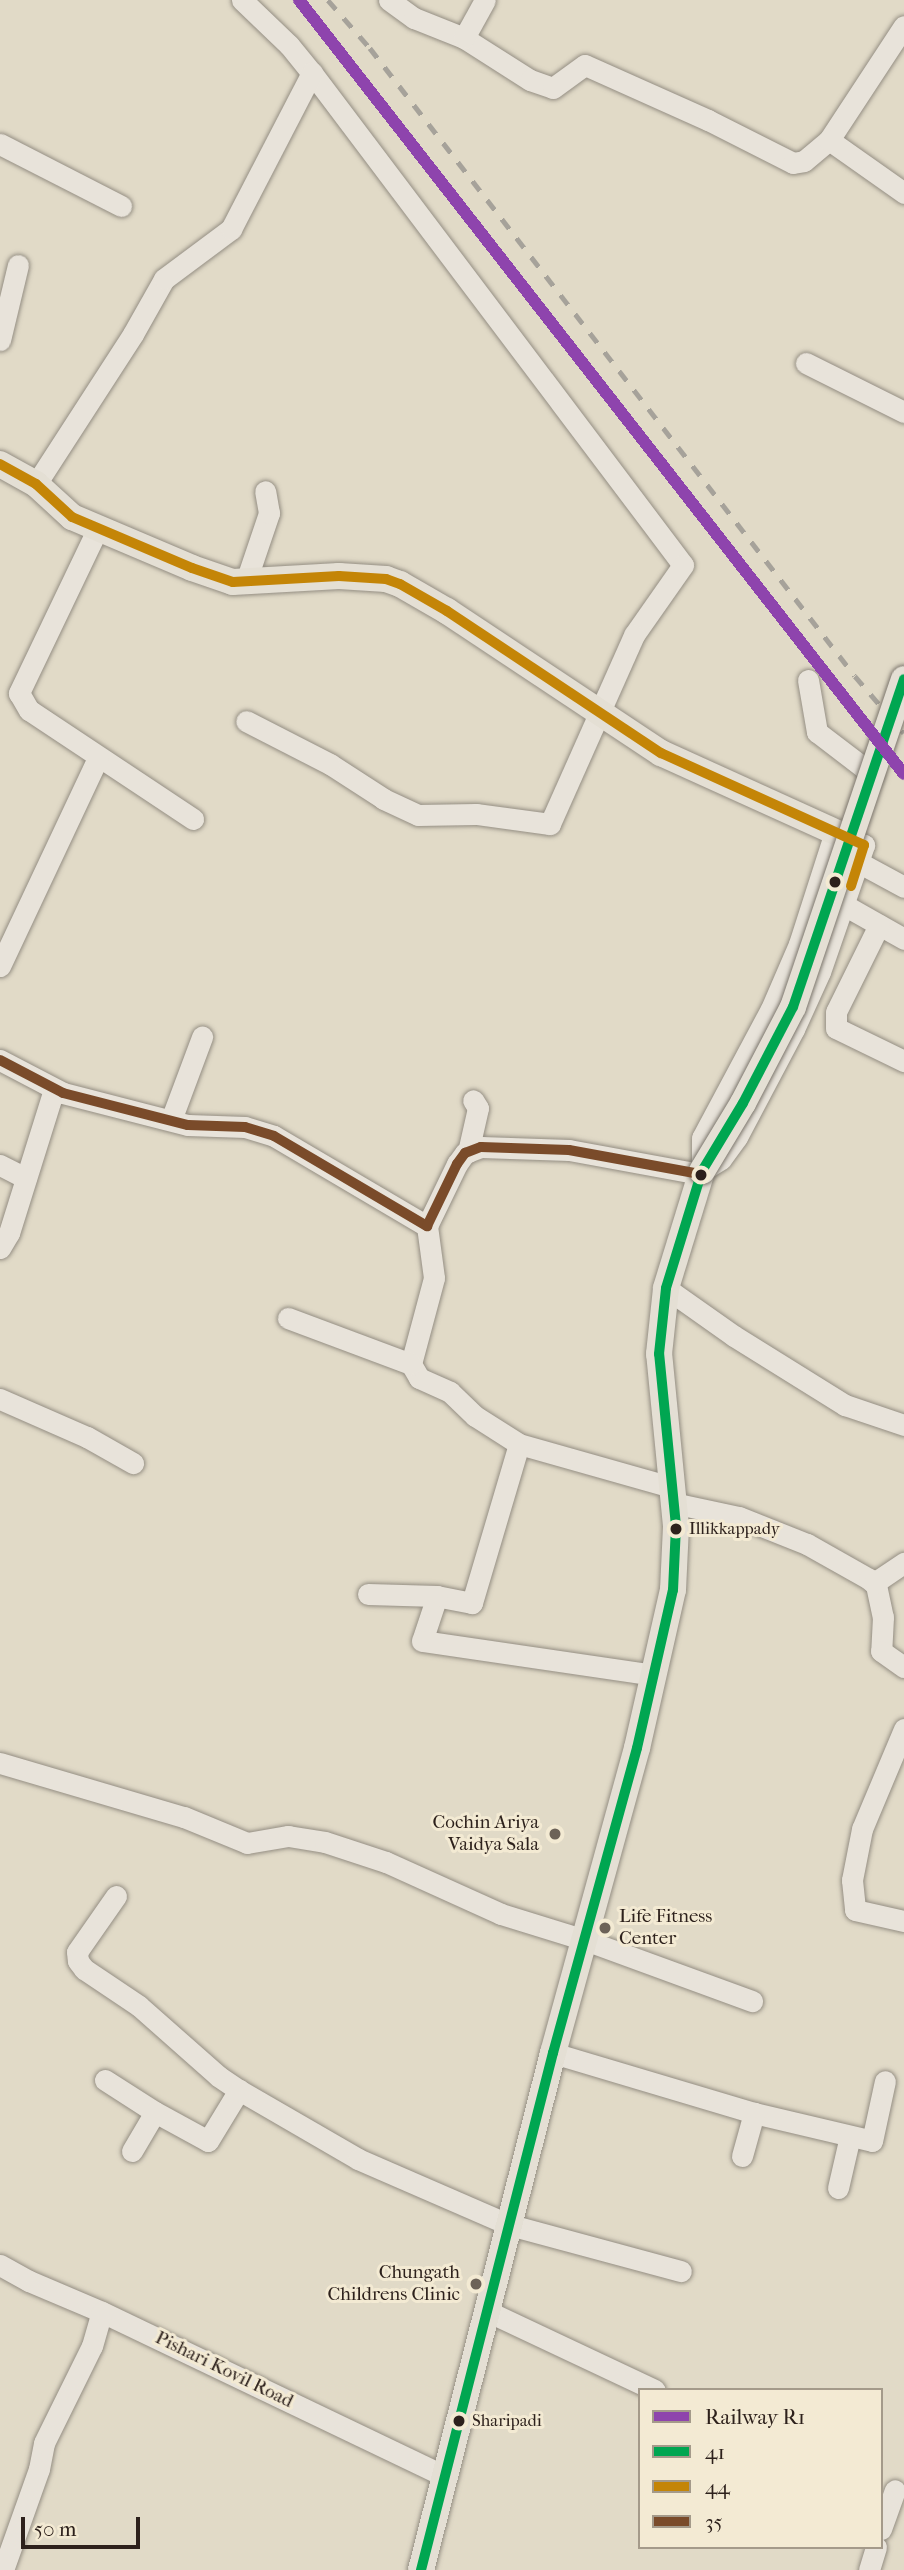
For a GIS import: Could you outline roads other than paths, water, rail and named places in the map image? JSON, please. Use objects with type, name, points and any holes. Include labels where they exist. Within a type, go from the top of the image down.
[{"type":"main road","points":[[0,464],[36,484],[72,517],[97,530],[233,582],[339,576],[386,579],[400,584],[447,611],[661,753],[835,832]]},
{"type":"main road","points":[[421,2570],[447,2477],[553,2053],[654,1675],[673,1590],[676,1526],[659,1354],[666,1288],[701,1173],[743,1103],[793,1007],[904,679]]},
{"type":"street","points":[[242,0],[289,45],[312,73],[684,565],[634,635],[550,824],[476,814],[418,815],[384,799],[330,764],[246,721]]},
{"type":"street","points":[[389,0],[414,18],[464,38],[508,69],[553,88],[585,65],[708,120],[793,163],[804,161],[829,140],[904,26]]},
{"type":"street","points":[[464,38],[485,0]]},
{"type":"street","points":[[36,484],[133,334],[164,279],[230,229],[312,73]]},
{"type":"street","points":[[829,140],[904,193]]},
{"type":"street","points":[[0,144],[121,206]]},
{"type":"street","points":[[0,340],[18,265]]},
{"type":"street","points":[[806,363],[904,412]]},
{"type":"street","points":[[246,581],[269,513],[265,491]]},
{"type":"street","points":[[97,530],[19,693],[29,710],[193,820]]},
{"type":"street","points":[[808,680],[817,732],[872,774]]},
{"type":"street","points":[[0,966],[98,758]]},
{"type":"street","points":[[701,1173],[702,1138],[780,988],[799,944],[835,832],[904,887]]},
{"type":"street","points":[[411,1364],[434,1278],[427,1226],[457,1164],[468,1152],[481,1147],[569,1150],[701,1173],[721,1159],[737,1138],[765,1087],[820,972],[861,853]]},
{"type":"street","points":[[844,905],[904,939]]},
{"type":"street","points":[[879,925],[836,1012],[836,1028],[904,1061]]},
{"type":"street","points":[[171,1120],[202,1037]]},
{"type":"street","points":[[0,1060],[54,1088],[188,1125],[245,1126],[274,1136],[427,1226]]},
{"type":"street","points":[[0,1248],[9,1233],[54,1088]]},
{"type":"street","points":[[468,1152],[478,1108],[473,1100]]},
{"type":"street","points":[[0,1165],[26,1178]]},
{"type":"street","points":[[666,1288],[734,1336],[845,1405],[904,1425]]},
{"type":"street","points":[[288,1318],[411,1364],[419,1378],[450,1392],[475,1416],[519,1444],[739,1517],[807,1544],[874,1583],[883,1617],[881,1651],[904,1667]]},
{"type":"street","points":[[0,1399],[87,1437],[133,1463]]},
{"type":"street","points":[[368,1594],[437,1596],[472,1604],[519,1444]]},
{"type":"street","points":[[874,1583],[904,1563]]},
{"type":"street","points":[[437,1596],[422,1641],[654,1675]]},
{"type":"street","points":[[904,1729],[862,1829],[852,1880],[855,1910],[904,1922]]},
{"type":"street","points":[[0,1763],[184,1817],[247,1843],[288,1836],[325,1842],[386,1862],[502,1914],[585,1940],[752,2001]]},
{"type":"street","points":[[116,1896],[77,1952],[78,1961],[84,1969],[139,2006],[218,2076],[239,2090],[358,2159],[510,2225],[681,2271]]},
{"type":"street","points":[[553,2053],[754,2113],[873,2141],[885,2081]]},
{"type":"street","points":[[105,2080],[208,2141],[239,2090]]},
{"type":"street","points":[[132,2151],[155,2112]]},
{"type":"street","points":[[742,2155],[754,2113]]},
{"type":"street","points":[[838,2188],[850,2136]]},
{"type":"street","name":"Pishari Kovil Road","points":[[0,2264],[29,2281],[102,2312],[447,2477]]},
{"type":"street","points":[[3,2570],[40,2469],[44,2443],[92,2346],[102,2312]]},
{"type":"street","points":[[489,2312],[651,2388]]},
{"type":"street","points":[[883,2522],[893,2490]]},
{"type":"street","points":[[869,2570],[875,2549]]},
{"type":"railway","points":[[299,0],[904,774]]},
{"type":"railway","points":[[328,0],[370,48],[855,676],[904,733]]},
{"type":"rail line","name":"R1","points":[[299,0],[904,774]]},
{"type":"place","name":"Illikkappady","points":[[676,1529]]},
{"type":"place","name":"Cochin Ariya Vaidya Sala","points":[[555,1834]]},
{"type":"place","name":"Life Fitness Center","points":[[605,1928]]},
{"type":"place","name":"Chungath Childrens Clinic","points":[[476,2284]]},
{"type":"place","name":"Sharipadi","points":[[459,2421]]}]
